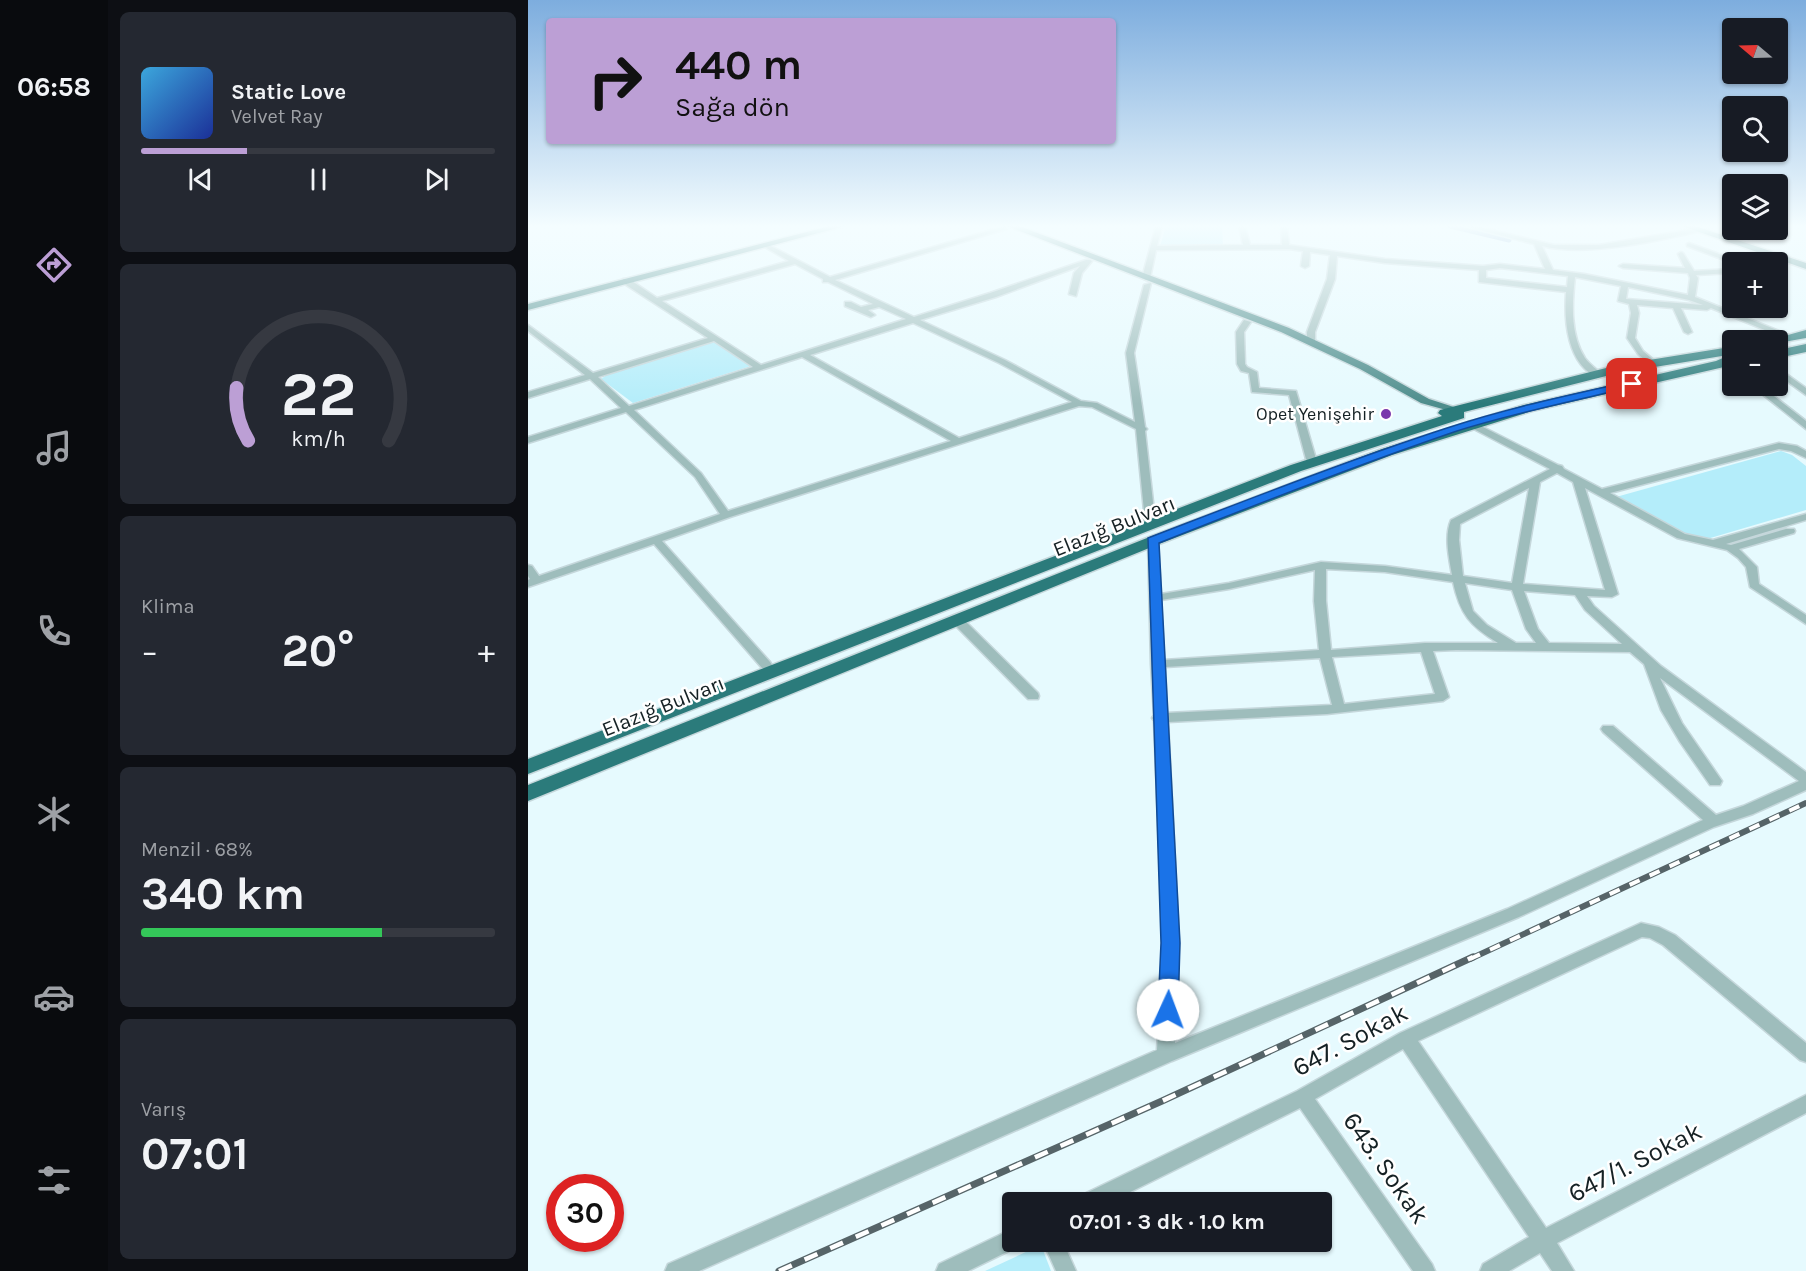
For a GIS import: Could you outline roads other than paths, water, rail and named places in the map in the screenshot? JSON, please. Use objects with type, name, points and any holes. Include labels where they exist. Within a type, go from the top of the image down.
[{"type":"highway","points":[[1790,337],[1806,334]]},
{"type":"highway","points":[[1788,345],[1806,341]]},
{"type":"highway","points":[[1788,352],[1806,348]]},
{"type":"highway","points":[[528,760],[1151,514],[1433,416],[1653,363],[1722,360]]},
{"type":"highway","name":"Elazığ Bulvarı","points":[[528,767],[1296,468],[1466,413],[1604,378],[1722,361]]},
{"type":"highway","name":"Elazığ Bulvarı","points":[[528,784],[1380,447],[1536,400],[1722,362]]},
{"type":"highway","points":[[528,793],[1296,485],[1471,424],[1529,408],[1722,363]]},
{"type":"main road","points":[[528,301],[590,285]]},
{"type":"main road","points":[[528,308],[610,285]]},
{"type":"main road","points":[[1158,285],[1316,351],[1428,409],[1433,416]]},
{"type":"main road","points":[[1159,285],[1311,341],[1425,400],[1456,410]]},
{"type":"street","points":[[633,285],[759,368]]},
{"type":"street","points":[[657,300],[710,285]]},
{"type":"street","points":[[838,285],[1038,379],[1079,403],[1094,405],[1142,429]]},
{"type":"street","points":[[528,440],[1022,285]]},
{"type":"street","points":[[1074,294],[1076,285]]},
{"type":"street","points":[[1146,285],[1130,352],[1142,429],[1151,514]]},
{"type":"street","points":[[1311,341],[1311,332],[1329,285]]},
{"type":"street","points":[[1529,285],[1570,290]]},
{"type":"street","points":[[1571,285],[1576,352],[1582,362],[1598,375]]},
{"type":"street","points":[[1691,298],[1693,285]]},
{"type":"street","points":[[1714,307],[1677,307],[1621,300],[1624,286],[1691,298],[1714,307],[1790,337]]},
{"type":"street","points":[[861,310],[879,303]]},
{"type":"street","points":[[1633,303],[1635,321],[1629,328],[1630,339],[1639,352],[1653,363]]},
{"type":"street","points":[[848,304],[871,315]]},
{"type":"street","points":[[1677,307],[1688,332]]},
{"type":"street","points":[[1247,322],[1240,332],[1241,364],[1244,369],[1253,372],[1255,390],[1293,393],[1311,459]]},
{"type":"street","points":[[528,327],[592,376],[698,475],[726,515]]},
{"type":"street","points":[[528,395],[716,338]]},
{"type":"street","points":[[803,354],[958,441]]},
{"type":"street","points":[[1788,378],[1806,392]]},
{"type":"street","points":[[1768,396],[1806,426]]},
{"type":"street","points":[[528,568],[532,582],[726,515],[1079,403]]},
{"type":"street","points":[[1471,424],[1559,468],[1681,536],[1731,548],[1751,567],[1754,585],[1806,620]]},
{"type":"street","points":[[1602,492],[1779,446],[1794,448],[1806,455]]},
{"type":"street","points":[[1513,647],[1488,631],[1466,610],[1452,541],[1452,529],[1455,522],[1559,468]]},
{"type":"street","points":[[1535,480],[1517,587],[1532,629],[1545,647]]},
{"type":"street","points":[[1155,598],[1210,590],[1321,565],[1610,595],[1613,591],[1578,480]]},
{"type":"street","points":[[1716,543],[1806,518]]},
{"type":"street","points":[[1731,548],[1806,526]]},
{"type":"street","points":[[656,540],[766,665]]},
{"type":"street","points":[[1153,541],[1159,718],[1171,943],[1166,1055]]},
{"type":"street","points":[[1321,565],[1319,599],[1325,654],[1339,708]]},
{"type":"street","points":[[1580,593],[1589,608],[1650,662],[1806,779]]},
{"type":"street","points":[[957,620],[1033,696]]},
{"type":"street","points":[[1157,664],[1425,647],[1635,648]]},
{"type":"street","points":[[1159,718],[1339,708],[1443,697],[1425,647]]},
{"type":"street","points":[[1650,662],[1654,682],[1663,702],[1680,732],[1715,781]]},
{"type":"street","points":[[1608,729],[1714,822]]},
{"type":"street","points":[[675,1271],[1166,1055],[1513,913],[1714,822],[1748,810],[1806,784]]},
{"type":"street","name":"647. Sokak","points":[[1109,1192],[1303,1097],[1406,1038],[1641,930],[1653,932],[1670,940],[1806,1054]]},
{"type":"street","points":[[1406,1038],[1541,1241],[1564,1271]]},
{"type":"street","name":"643. Sokak","points":[[1303,1097],[1425,1271]]},
{"type":"street","name":"647/1. Sokak","points":[[1490,1271],[1541,1241],[1806,1104]]},
{"type":"street","points":[[946,1271],[1002,1244]]},
{"type":"street","points":[[1057,1252],[1066,1271]]},
{"type":"railway","points":[[1470,959],[1806,803]]},
{"type":"railway","points":[[779,1271],[1162,1101],[1473,957]]},
{"type":"place","name":"Opet Yenişehir","points":[[1386,414]]}]
